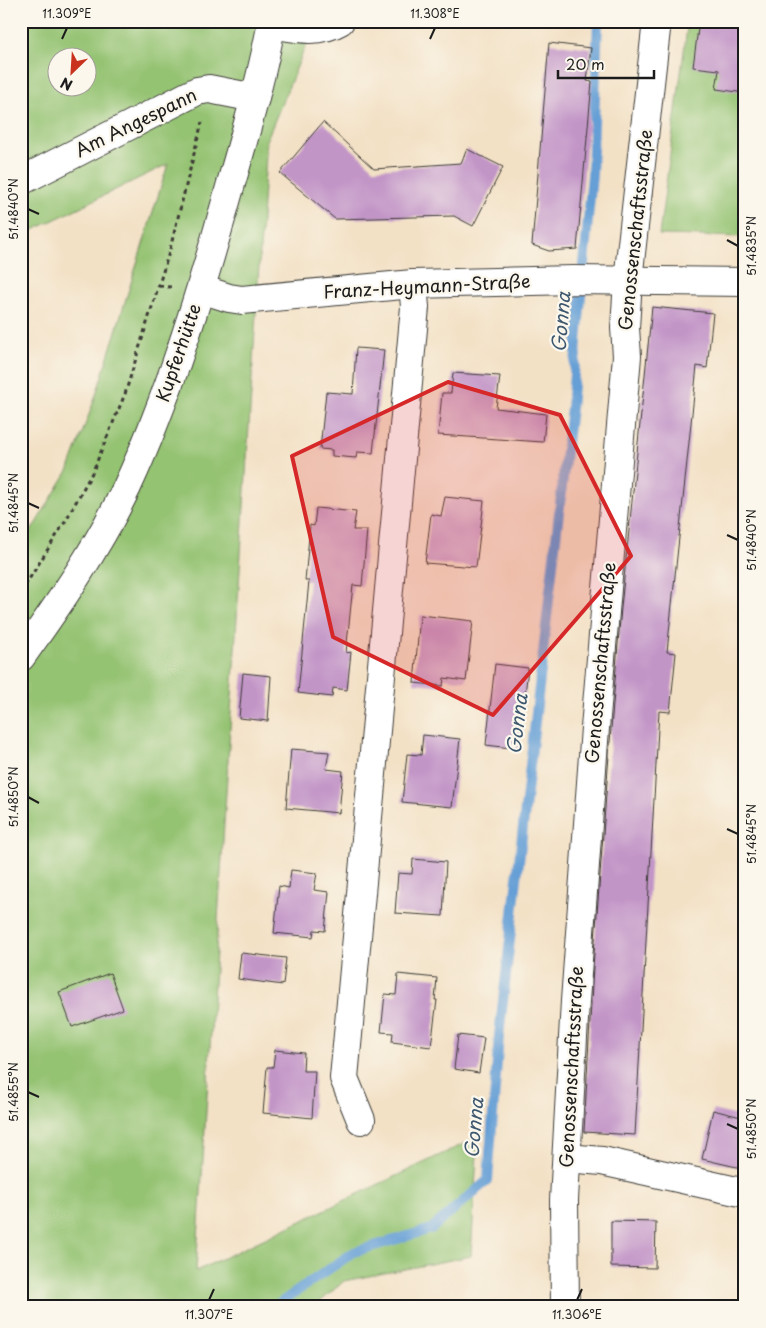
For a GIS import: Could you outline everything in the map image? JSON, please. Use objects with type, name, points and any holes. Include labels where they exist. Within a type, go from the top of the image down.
[{"type":"street","points":[[272,23],[312,30],[330,27],[340,21]]},
{"type":"street","name":"Genossenschaftsstraße","points":[[565,1307],[564,1200],[576,991],[595,728],[627,356],[625,328],[615,280],[657,21]]},
{"type":"street","name":"Kupferhütte","points":[[21,657],[70,587],[126,488],[168,388],[201,290],[255,98],[272,23]]},
{"type":"street","name":"Am Angespann","points":[[21,181],[197,91],[209,89],[255,98]]},
{"type":"street","name":"Franz-Heymann-Straße","points":[[201,290],[242,300],[413,284],[573,280],[745,282]]},
{"type":"street","points":[[361,1120],[344,1078],[414,315],[413,284]]},
{"type":"street","points":[[567,1158],[602,1161],[745,1193]]},
{"type":"path","points":[[21,592],[65,522],[92,471],[125,394],[170,248],[204,118],[209,89]]},
{"type":"highlighted area","points":[[448,382],[560,415],[631,556],[493,715],[333,637],[292,456]]},
{"type":"green space","points":[[21,21],[316,21],[267,139],[196,1271],[478,1137],[471,1256],[344,1281],[314,1307],[21,1307],[21,543],[25,541],[69,469],[95,398],[168,164],[21,236]]},
{"type":"green space","points":[[688,21],[745,21],[745,237],[659,235]]},
{"type":"building","points":[[699,21],[745,21],[745,93],[716,89],[719,70],[693,67]]},
{"type":"building","points":[[549,43],[591,48],[587,81],[592,82],[577,249],[549,251],[532,245]]},
{"type":"building","points":[[323,122],[374,169],[461,163],[467,149],[503,167],[473,226],[454,216],[335,219],[280,173]]},
{"type":"building","points":[[652,307],[713,313],[707,368],[697,366],[667,652],[676,653],[670,712],[659,711],[635,1135],[584,1132],[593,967],[611,729],[621,608]]},
{"type":"building","points":[[356,348],[384,350],[373,453],[357,452],[356,458],[332,456],[332,450],[320,449],[326,392],[353,394]]},
{"type":"building","points":[[453,373],[500,376],[496,408],[546,414],[543,442],[438,435],[442,393],[451,393]]},
{"type":"building","points":[[445,497],[484,501],[476,567],[425,563],[431,514],[441,516]]},
{"type":"building","points":[[316,508],[356,512],[353,530],[367,530],[362,586],[353,585],[346,653],[351,652],[347,690],[333,688],[332,697],[298,693],[309,581],[305,581],[310,525],[314,526]]},
{"type":"building","points":[[420,615],[473,621],[466,681],[444,678],[443,686],[414,683]]},
{"type":"building","points":[[495,664],[528,668],[519,749],[486,745]]},
{"type":"building","points":[[243,673],[271,676],[268,721],[239,718]]},
{"type":"building","points":[[423,735],[460,739],[452,807],[402,802],[407,754],[421,755]]},
{"type":"building","points":[[291,749],[329,752],[326,769],[343,771],[339,813],[286,808]]},
{"type":"building","points":[[413,859],[446,862],[443,916],[395,913],[398,873],[412,874]]},
{"type":"building","points":[[291,870],[317,873],[314,890],[329,892],[325,931],[314,930],[313,937],[274,933],[279,886],[289,888]]},
{"type":"building","points":[[241,953],[286,958],[283,985],[238,979]]},
{"type":"building","points":[[110,973],[123,1009],[72,1027],[59,992]]},
{"type":"building","points":[[398,974],[437,978],[435,1000],[437,1000],[431,1047],[392,1042],[393,1033],[381,1032],[385,994],[396,995]]},
{"type":"building","points":[[458,1035],[484,1038],[479,1073],[454,1069]]},
{"type":"building","points":[[275,1050],[304,1053],[303,1071],[315,1071],[312,1118],[263,1113],[267,1067],[273,1067]]},
{"type":"building","points":[[713,1110],[745,1118],[745,1169],[702,1159]]},
{"type":"building","points":[[611,1221],[656,1222],[655,1268],[611,1267]]},
{"type":"waterway","name":"Gonna","points":[[274,1307],[354,1252],[431,1229],[488,1180],[499,1036],[571,408],[592,175],[598,21]]}]
